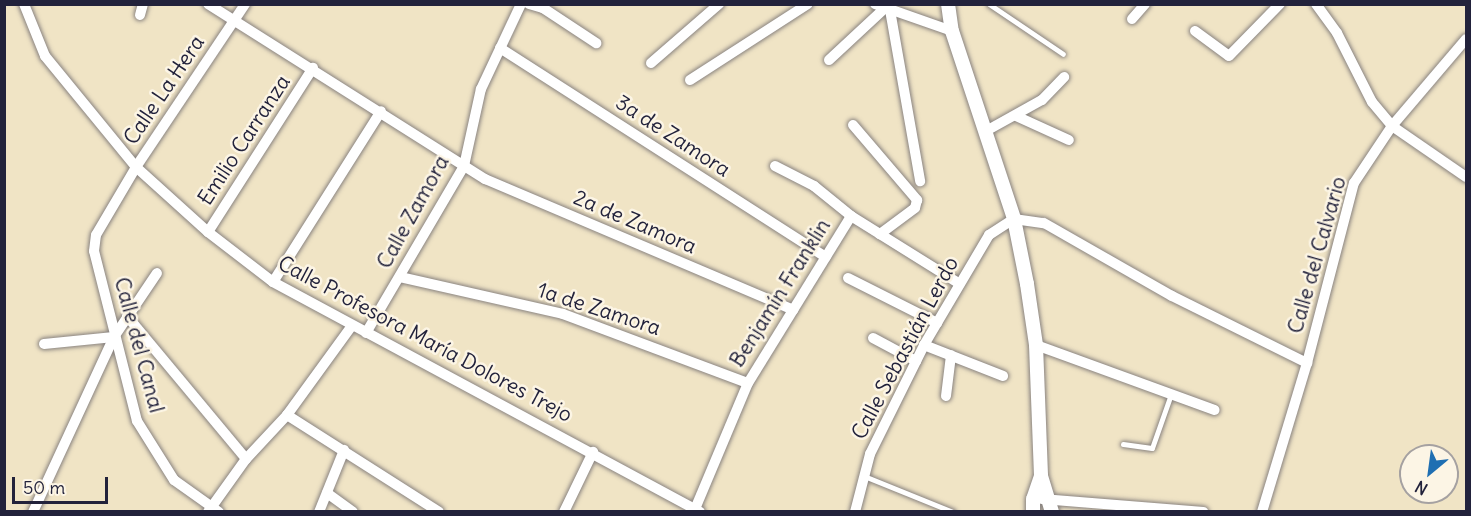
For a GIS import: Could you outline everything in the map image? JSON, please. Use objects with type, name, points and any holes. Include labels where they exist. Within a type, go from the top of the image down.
[{"type":"street","name":"Calle Profesora María Dolores Trejo","points":[[24,4],[45,56],[136,167],[208,232],[273,282],[351,327],[593,452],[698,510]]},
{"type":"street","name":"2a de Zamora","points":[[208,4],[496,184],[793,310]]},
{"type":"street","name":"Calle La Hera","points":[[136,167],[244,4]]},
{"type":"street","name":"Calle Zamora","points":[[366,333],[464,166],[473,111],[521,4]]},
{"type":"street","points":[[529,4],[548,6],[596,43]]},
{"type":"street","points":[[651,63],[719,4]]},
{"type":"street","points":[[690,80],[808,4]]},
{"type":"street","points":[[948,4],[952,31],[1014,219],[1036,345],[1041,476],[1033,505],[1203,512]]},
{"type":"street","points":[[1132,19],[1145,4]]},
{"type":"street","points":[[1196,31],[1229,56],[1280,4]]},
{"type":"street","points":[[1316,4],[1337,33],[1372,102],[1392,126],[1467,177]]},
{"type":"street","points":[[883,8],[952,31]]},
{"type":"street","points":[[829,60],[883,8]]},
{"type":"street","points":[[883,8],[920,182]]},
{"type":"street","name":"Calle del Calvario","points":[[1262,512],[1307,363],[1354,183],[1392,126],[1467,39]]},
{"type":"street","name":"3a de Zamora","points":[[500,48],[826,257]]},
{"type":"street","name":"Emilio Carranza","points":[[208,232],[313,68]]},
{"type":"street","points":[[986,131],[1042,100],[1064,77]]},
{"type":"street","points":[[273,282],[381,111]]},
{"type":"street","points":[[1016,116],[1069,140]]},
{"type":"street","points":[[852,125],[916,200],[915,208],[880,234]]},
{"type":"street","points":[[775,166],[814,186],[851,216]]},
{"type":"street","name":"Calle del Canal","points":[[136,167],[96,235],[94,251],[137,421],[149,445],[174,480],[213,509]]},
{"type":"street","name":"Benjamín Franklin","points":[[698,510],[747,383],[851,216],[960,284]]},
{"type":"street","points":[[1014,219],[1044,223],[1172,296],[1307,363]]},
{"type":"street","name":"Calle Sebastián Lerdo","points":[[855,512],[870,454],[924,345],[989,235],[1014,219]]},
{"type":"street","points":[[33,512],[114,337],[157,273]]},
{"type":"street","name":"1a de Zamora","points":[[400,277],[563,314],[747,383]]},
{"type":"street","points":[[848,278],[937,323]]},
{"type":"street","points":[[127,316],[246,459]]},
{"type":"street","points":[[213,509],[246,459],[287,415],[351,327]]},
{"type":"street","points":[[44,344],[114,337]]},
{"type":"street","points":[[873,338],[916,362]]},
{"type":"street","points":[[924,345],[1003,376]]},
{"type":"street","points":[[1036,345],[1215,410]]},
{"type":"street","points":[[946,396],[951,355]]},
{"type":"street","points":[[287,415],[438,512]]},
{"type":"street","points":[[319,512],[344,450]]},
{"type":"street","points":[[564,512],[593,452]]},
{"type":"street","points":[[1041,476],[1052,505]]},
{"type":"street","points":[[327,493],[353,512]]},
{"type":"lane","points":[[989,4],[1064,54]]},
{"type":"lane","points":[[1124,444],[1152,448],[1172,394]]},
{"type":"lane","points":[[864,476],[953,512]]}]
